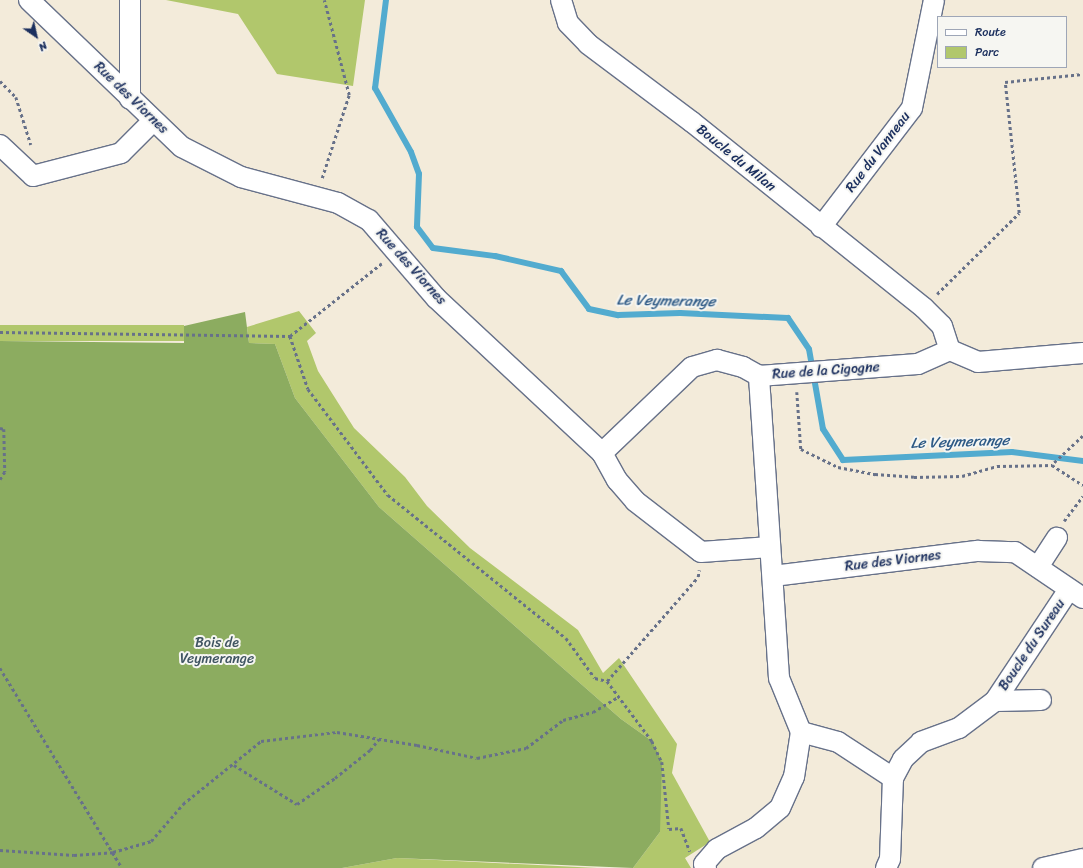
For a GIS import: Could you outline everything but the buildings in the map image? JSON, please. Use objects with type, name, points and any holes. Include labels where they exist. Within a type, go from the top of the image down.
[{"type":"street","name":"Rue des Viornes","points":[[30,0],[130,99],[182,147],[241,178],[338,203],[369,220],[436,298],[602,453],[617,480],[635,501],[702,552]]},
{"type":"street","points":[[130,0],[130,99]]},
{"type":"street","name":"Boucle du Milan","points":[[561,0],[568,23],[588,44],[692,122],[821,227],[924,308],[942,326],[950,350]]},
{"type":"street","name":"Rue du Vanneau","points":[[821,227],[912,108],[934,0]]},
{"type":"street","points":[[0,145],[33,176],[121,153],[153,120]]},
{"type":"street","points":[[950,350],[978,362],[1083,353]]},
{"type":"street","name":"Rue de la Cigogne","points":[[602,453],[692,367],[717,360],[743,367],[759,376],[918,364],[950,350]]},
{"type":"street","points":[[705,866],[717,849],[756,828],[780,808],[794,777],[801,732],[779,678],[759,376]]},
{"type":"street","points":[[1038,567],[1056,538]]},
{"type":"street","points":[[702,552],[770,547]]},
{"type":"street","name":"Rue des Viornes","points":[[773,576],[978,551],[1015,552],[1076,594]]},
{"type":"street","name":"Boucle du Sureau","points":[[886,868],[890,859],[893,778],[903,759],[921,742],[959,728],[995,701],[1076,594]]},
{"type":"street","name":"Boucle du Sureau","points":[[995,701],[1041,700]]},
{"type":"street","points":[[801,732],[838,742],[893,778]]},
{"type":"street","points":[[1043,868],[1083,859]]},
{"type":"path","points":[[316,197],[349,95],[324,0]]},
{"type":"path","points":[[924,308],[961,267],[1019,214],[1005,82],[1083,74]]},
{"type":"path","points":[[0,81],[16,97],[40,174]]},
{"type":"path","points":[[0,332],[290,336],[396,251]]},
{"type":"path","points":[[290,336],[308,389],[388,495],[566,638],[594,678],[607,681],[652,741],[662,762],[669,829],[681,828],[688,850],[705,866]]},
{"type":"path","points":[[795,373],[801,449],[838,467],[875,474],[914,477],[962,476],[997,466],[1052,465],[1083,485]]},
{"type":"path","points":[[0,428],[4,429],[5,472],[0,480]]},
{"type":"path","points":[[1052,465],[1083,436]]},
{"type":"path","points":[[1056,538],[1060,527],[1083,496]]},
{"type":"path","points":[[607,681],[698,577],[702,552]]},
{"type":"path","points":[[0,668],[122,868]]},
{"type":"path","points":[[0,850],[74,855],[113,852],[151,841],[183,804],[234,765],[261,741],[337,732],[477,758],[526,748],[563,720],[593,712],[618,697]]},
{"type":"path","points":[[234,765],[297,804],[335,778],[370,750],[379,739]]},
{"type":"green space","points":[[166,0],[365,0],[353,86],[277,74],[238,14]]},
{"type":"green space","points":[[299,311],[316,333],[307,341],[318,371],[354,428],[405,477],[427,506],[470,548],[578,630],[603,673],[619,658],[677,744],[672,773],[710,842],[685,858],[691,868],[633,868],[660,832],[652,741],[621,719],[379,507],[295,398],[275,344],[249,343],[247,327]]},
{"type":"green space","name":"Bois de Veymerange","points":[[245,312],[249,343],[275,344],[295,398],[379,507],[621,719],[652,741],[662,762],[660,832],[633,868],[397,858],[342,868],[0,868],[0,341],[184,343],[184,326]]},
{"type":"green space","points":[[0,325],[184,325],[184,341],[0,341]]},
{"type":"green space","points":[[397,858],[597,868],[342,868]]},
{"type":"waterway","name":"Le Veymerange","points":[[386,0],[375,88],[411,152],[419,174],[417,227],[433,248],[495,256],[561,271],[589,309],[618,315],[680,313],[788,318],[809,349],[823,429],[843,460],[1012,452],[1083,461]]}]
